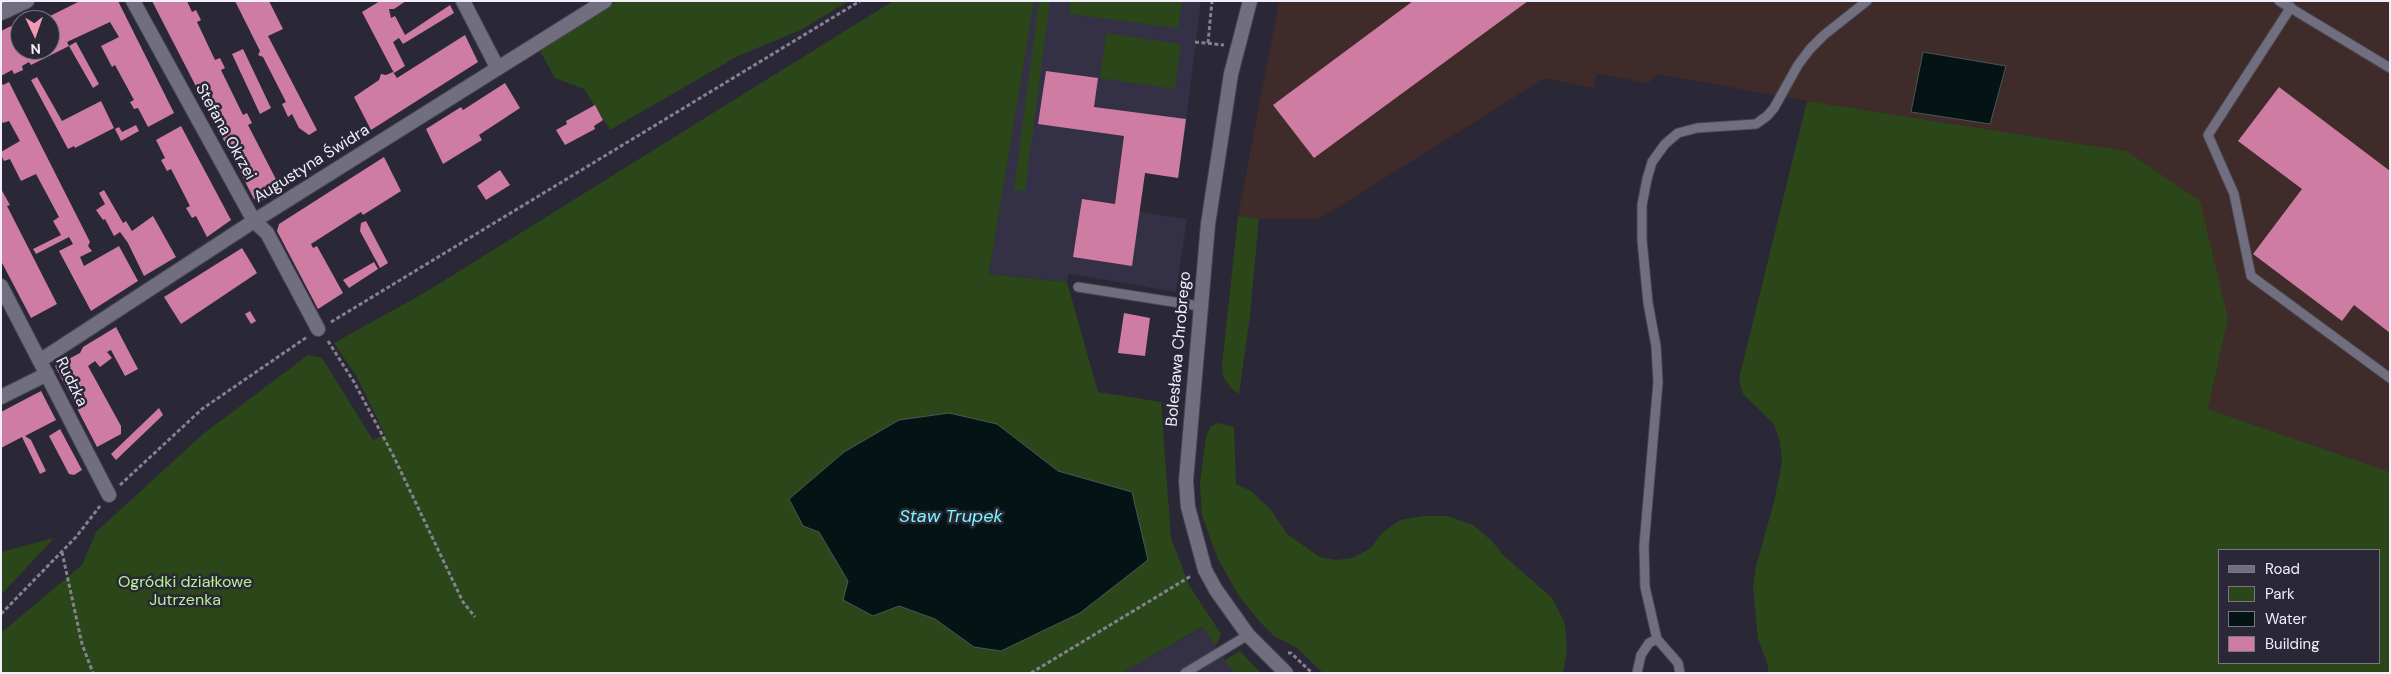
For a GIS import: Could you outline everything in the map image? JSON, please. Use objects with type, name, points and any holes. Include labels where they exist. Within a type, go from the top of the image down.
[{"type":"street","points":[[4,8],[27,1]]},
{"type":"street","name":"Stefana Okrzei","points":[[133,1],[254,221],[267,233],[318,330]]},
{"type":"street","points":[[463,1],[497,67]]},
{"type":"street","name":"Augustyna Świdra","points":[[41,360],[254,221],[605,1]]},
{"type":"street","name":"Bolesława Chrobrego","points":[[1250,1],[1231,74],[1208,224],[1199,306],[1186,482],[1191,522],[1206,570],[1216,590],[1248,635],[1286,673]]},
{"type":"street","name":"Rudzka","points":[[1,286],[41,360],[109,495]]},
{"type":"street","points":[[1,398],[47,374]]},
{"type":"lane","points":[[1680,673],[1678,663],[1658,639],[1645,587],[1644,565],[1658,382],[1656,346],[1648,303],[1641,226],[1642,205],[1649,170],[1652,162],[1665,144],[1678,134],[1697,128],[1756,124],[1767,116],[1774,108],[1798,65],[1810,49],[1824,35],[1867,1]]},
{"type":"lane","points":[[2279,1],[2390,68]]},
{"type":"lane","points":[[2291,7],[2208,135],[2234,194],[2251,276],[2390,378]]},
{"type":"lane","points":[[1078,287],[1199,306]]},
{"type":"lane","points":[[1185,673],[1248,635]]},
{"type":"lane","points":[[1637,673],[1641,655],[1649,643],[1658,639]]},
{"type":"path","points":[[1,614],[62,552],[109,495],[202,409],[318,330],[860,1]]},
{"type":"path","points":[[1208,43],[1212,1]]},
{"type":"path","points":[[1195,42],[1225,45]]},
{"type":"path","points":[[318,330],[329,342],[354,382],[393,455],[463,602],[475,618]]},
{"type":"path","points":[[62,552],[82,644],[93,673]]},
{"type":"path","points":[[1031,673],[1191,576],[1206,570]]},
{"type":"shaded area","points":[[1034,1],[1201,1],[1179,178],[1145,173],[1140,206],[1140,212],[1187,219],[1176,292],[1069,274],[1067,282],[989,274]]},
{"type":"shaded area","points":[[1279,1],[2390,1],[2390,472],[2208,409],[2228,319],[2126,151],[1807,101],[1657,74],[1648,83],[1597,74],[1594,88],[1545,78],[1319,219],[1259,219],[1238,216]]},
{"type":"shaded area","points":[[1203,627],[1234,673],[1122,673]]},
{"type":"green space","points":[[617,1],[849,1],[801,30],[738,56],[610,130],[584,89],[555,78],[540,51]]},
{"type":"green space","name":"Ogródki działkowe Jutrzenka","points":[[893,1],[1034,1],[989,274],[1067,282],[1098,392],[1161,402],[1171,538],[1189,585],[1221,634],[1216,646],[1202,627],[1122,673],[1,673],[1,633],[82,565],[96,532],[203,434],[308,355],[322,358],[373,440],[385,435],[357,377],[334,343],[424,293]],"holes":[[[997,424],[1058,471],[1132,492],[1080,613],[1001,651],[974,647],[935,619],[899,606],[873,616],[848,581],[819,532],[803,526],[789,499]]]},
{"type":"green space","points":[[1039,1],[1050,1],[1025,191],[1014,189]]},
{"type":"green space","points":[[1070,1],[1182,1],[1178,28],[1069,14]]},
{"type":"green space","points":[[1106,33],[1181,44],[1175,89],[1100,78]]},
{"type":"green space","points":[[1807,101],[2126,151],[2200,201],[2228,319],[2208,409],[2390,472],[2390,673],[1768,673],[1768,665],[1758,639],[1753,588],[1756,566],[1774,502],[1782,462],[1780,442],[1774,424],[1743,394],[1739,379]]},
{"type":"green space","points":[[1238,216],[1259,219],[1250,315],[1239,394],[1230,387],[1223,376],[1222,365]]},
{"type":"green space","points":[[1218,423],[1234,427],[1236,484],[1251,491],[1271,510],[1287,534],[1320,557],[1336,560],[1353,558],[1371,548],[1382,533],[1400,520],[1425,516],[1447,516],[1473,525],[1492,541],[1503,555],[1552,598],[1564,621],[1566,634],[1567,651],[1563,673],[1323,673],[1297,648],[1274,636],[1261,623],[1239,596],[1218,559],[1202,516],[1200,482],[1206,436],[1211,426]]},
{"type":"green space","points":[[54,538],[1,595],[1,552]]},
{"type":"green space","points":[[1240,651],[1261,673],[1234,673],[1225,660]]},
{"type":"water","points":[[1923,52],[2006,66],[1990,124],[1911,112]]},
{"type":"water","name":"Staw Trupek","points":[[949,413],[997,424],[1058,471],[1132,492],[1148,560],[1080,613],[1001,651],[974,647],[935,619],[899,606],[873,616],[843,600],[848,581],[819,532],[803,526],[789,499],[844,452],[899,420]]},
{"type":"building","points":[[80,1],[118,1],[174,113],[148,127],[138,108],[134,109],[130,102],[134,100],[115,65],[112,67],[101,46],[119,37],[110,22],[67,42],[69,46],[60,50],[60,11]]},
{"type":"building","points":[[152,1],[187,1],[192,12],[196,10],[201,20],[197,22],[215,60],[220,58],[225,68],[221,70],[243,115],[247,113],[252,123],[248,125],[281,189],[261,201],[254,199]]},
{"type":"building","points":[[235,1],[269,1],[283,29],[268,36],[317,130],[309,135],[299,128],[292,114],[288,117],[282,104],[286,102],[263,57],[258,55],[260,51]]},
{"type":"building","points":[[380,1],[406,1],[394,9],[389,9],[391,18],[395,16],[405,35],[450,5],[454,13],[403,44],[399,38],[393,42],[405,66],[394,73],[362,12]]},
{"type":"building","points":[[1413,1],[1528,1],[1314,158],[1273,105]]},
{"type":"building","points":[[10,26],[10,60],[41,60],[31,65],[29,62],[22,66],[23,70],[14,74],[12,70],[1,76],[1,31]]},
{"type":"building","points":[[465,35],[478,62],[371,130],[354,97],[379,80],[381,74],[386,75],[393,72],[397,78]]},
{"type":"building","points":[[76,42],[99,84],[93,88],[69,46]]},
{"type":"building","points":[[243,49],[271,108],[260,114],[232,54]]},
{"type":"building","points":[[1046,71],[1098,78],[1094,107],[1186,119],[1178,178],[1145,173],[1132,266],[1073,257],[1082,199],[1115,204],[1124,136],[1038,124]]},
{"type":"building","points":[[37,77],[62,121],[101,101],[114,128],[75,148],[74,146],[68,149],[31,80]]},
{"type":"building","points":[[1,82],[3,85],[9,82],[90,242],[88,246],[92,251],[80,257],[84,266],[119,246],[138,281],[91,311],[59,251],[73,244],[69,237],[36,254],[33,249],[61,235],[53,221],[59,217],[36,174],[21,181],[10,159],[4,161],[1,155],[1,152],[20,141],[9,121],[3,123],[1,120]]},
{"type":"building","points":[[505,83],[520,108],[479,135],[482,140],[443,164],[426,129],[461,107],[463,110]]},
{"type":"building","points":[[2279,87],[2390,171],[2390,333],[2354,305],[2342,321],[2253,254],[2302,189],[2238,141]]},
{"type":"building","points":[[595,105],[603,120],[594,126],[595,129],[565,145],[556,130],[567,124],[566,121]]},
{"type":"building","points":[[136,125],[139,131],[121,141],[115,129],[119,127],[122,132]]},
{"type":"building","points":[[181,126],[231,220],[207,237],[196,216],[192,218],[186,208],[190,206],[171,169],[167,171],[161,160],[165,158],[156,140]]},
{"type":"building","points":[[384,157],[401,191],[363,215],[361,212],[311,244],[313,248],[317,246],[343,293],[318,309],[277,231],[279,224]]},
{"type":"building","points":[[500,170],[510,185],[486,200],[477,186]]},
{"type":"building","points":[[1,189],[10,205],[7,206],[57,304],[31,318],[1,261]]},
{"type":"building","points":[[104,190],[123,223],[126,221],[132,231],[153,216],[176,257],[144,276],[128,243],[120,232],[114,236],[105,219],[103,220],[96,210],[105,204],[99,193]]},
{"type":"building","points":[[366,221],[388,263],[380,268],[360,231],[361,223]]},
{"type":"building","points":[[242,248],[257,273],[181,324],[164,297]]},
{"type":"building","points":[[374,262],[378,269],[349,288],[343,280]]},
{"type":"building","points":[[250,311],[256,321],[251,324],[245,314]]},
{"type":"building","points":[[1124,313],[1150,318],[1145,356],[1118,353]]},
{"type":"building","points":[[116,327],[138,369],[125,376],[111,350],[107,352],[112,358],[100,367],[95,361],[88,366],[121,426],[121,434],[97,447],[55,366],[80,353],[83,347]]},
{"type":"building","points":[[41,391],[56,420],[25,436],[31,440],[46,471],[40,474],[22,437],[1,448],[1,412]]},
{"type":"building","points":[[159,408],[163,415],[116,460],[111,454]]},
{"type":"building","points":[[60,429],[82,470],[74,475],[69,474],[49,436]]},
{"type":"tram line","points":[[1,3],[6,1]]}]
